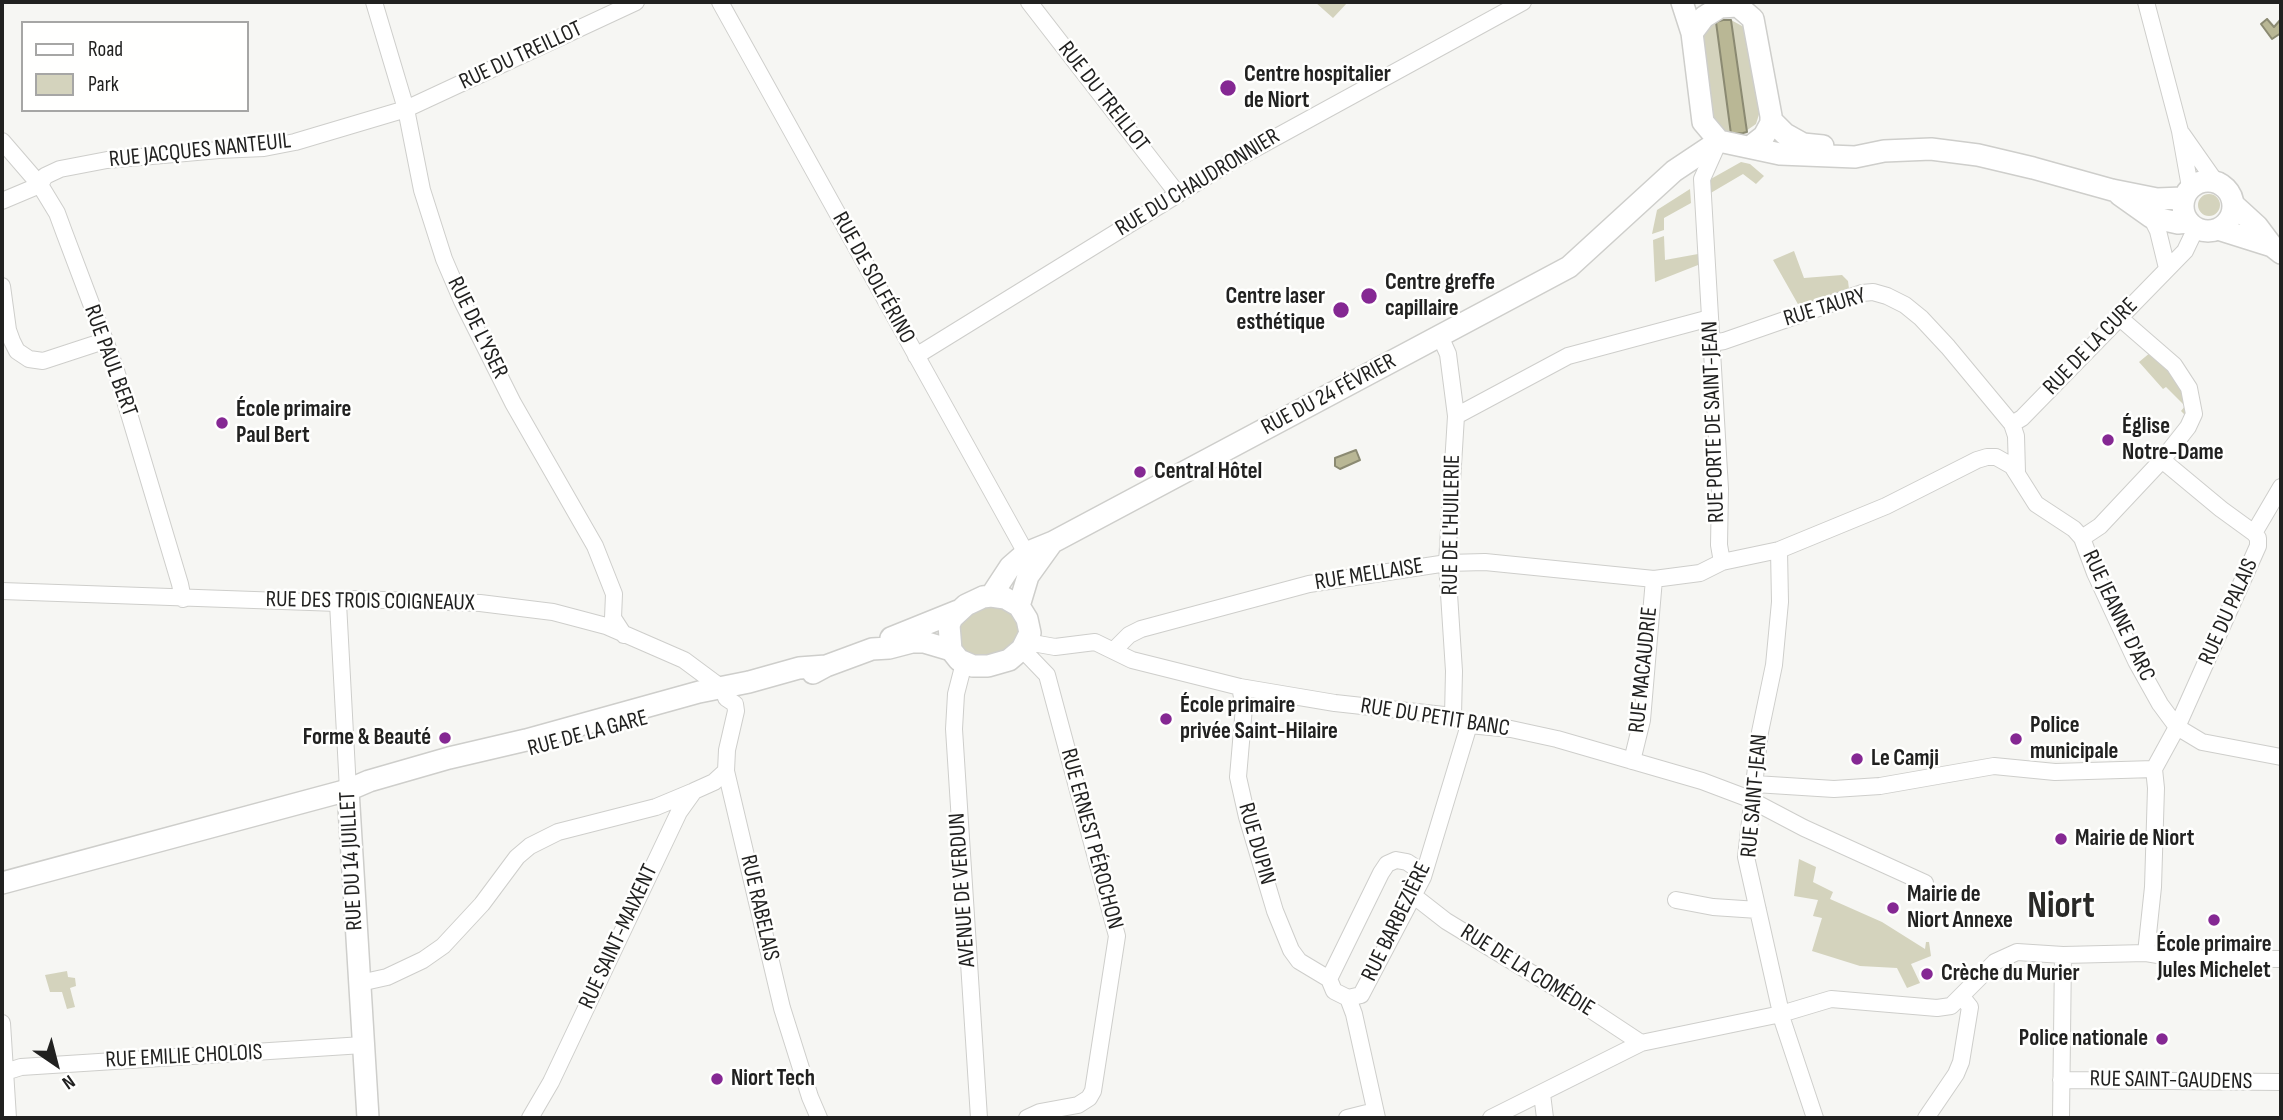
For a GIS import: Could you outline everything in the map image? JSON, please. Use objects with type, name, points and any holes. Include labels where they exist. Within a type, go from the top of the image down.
[{"type":"main road","points":[[1682,2],[1692,33],[1703,122],[1718,141],[1750,147],[1794,147],[1855,157],[1884,151],[1931,149],[1978,155],[2033,167],[2112,190],[2157,199],[2187,193]]},
{"type":"main road","points":[[1692,33],[1703,7],[1732,4],[1745,10],[1756,10],[1771,120],[1764,136],[1750,147]]},
{"type":"main road","points":[[1771,120],[1794,147]]},
{"type":"main road","points":[[1674,171],[1703,122]]},
{"type":"main road","points":[[1674,171],[1718,141]]},
{"type":"main road","name":"RUE DU 24 FÉVRIER","points":[[991,596],[1010,567],[1026,553],[1054,542],[1562,272],[1674,171]]},
{"type":"main road","points":[[2192,225],[2183,211],[2187,193],[2197,182],[2215,181],[2228,190],[2234,205],[2257,226],[2277,250]]},
{"type":"main road","points":[[2112,190],[2151,217],[2192,225],[2203,231],[2218,229],[2277,250]]},
{"type":"main road","points":[[2218,229],[2230,219],[2234,205]]},
{"type":"main road","name":"RUE DU 24 FÉVRIER","points":[[1019,606],[1031,570],[1054,542]]},
{"type":"main road","points":[[991,596],[1005,598],[1019,606],[1029,625],[1025,645],[1009,660],[998,664],[973,666],[957,656],[949,625],[958,611],[975,600],[991,596]]},
{"type":"main road","name":"RUE DE LA GARE","points":[[2,883],[348,790],[369,781],[449,758],[723,692],[802,680],[826,666],[872,649],[884,640],[958,611]]},
{"type":"main road","name":"RUE DE LA GARE","points":[[872,649],[924,642],[957,656]]},
{"type":"main road","name":"RUE DU 14 JUILLET","points":[[348,790],[368,1118]]},
{"type":"street","name":"RUE DE L'YSER","points":[[374,2],[406,109],[422,190],[444,259],[513,403],[595,546],[614,594],[613,618],[624,635]]},
{"type":"street","name":"RUE DU TREILLOT","points":[[406,109],[636,2]]},
{"type":"street","name":"RUE DE SOLFÉRINO","points":[[720,2],[1026,553]]},
{"type":"street","name":"RUE DU TREILLOT","points":[[1029,2],[1177,193]]},
{"type":"street","name":"RUE DU CHAUDRONNIER","points":[[916,356],[1177,193],[1420,56],[1523,2]]},
{"type":"street","points":[[2146,2],[2180,131],[2187,193]]},
{"type":"street","name":"RUE JACQUES NANTEUIL","points":[[2,201],[40,185],[45,176],[60,169],[107,160],[264,148],[295,142],[406,109]]},
{"type":"street","points":[[2180,131],[2215,181]]},
{"type":"street","name":"RUE PAUL BERT","points":[[2,141],[40,185],[57,213],[115,367],[183,599]]},
{"type":"street","name":"RUE PORTE DE SAINT-JEAN","points":[[1718,141],[1702,179],[1720,489],[1719,545],[1722,562]]},
{"type":"street","points":[[2151,217],[2158,231],[2167,268]]},
{"type":"street","name":"RUE DE LA CURE","points":[[2012,424],[2022,418],[2121,320],[2185,251],[2192,225]]},
{"type":"street","points":[[2,286],[12,341],[17,351],[29,359],[43,361],[104,341]]},
{"type":"street","name":"RUE TAURY","points":[[1712,338],[1718,342],[1724,341],[1862,293],[1873,292],[1887,296],[1905,305],[1921,318],[2012,424]]},
{"type":"street","points":[[1456,416],[1568,356],[1710,318]]},
{"type":"street","points":[[2082,538],[2100,526],[2162,460],[2188,427],[2194,414],[2193,402],[2184,378],[2174,365],[2121,320]]},
{"type":"street","name":"RUE DE L'HUILERIE","points":[[1440,336],[1448,354],[1456,416],[1447,563],[1454,671],[1453,716]]},
{"type":"street","points":[[2012,424],[2016,436],[2017,472]]},
{"type":"street","name":"RUE MELLAISE","points":[[1114,650],[1129,635],[1141,629],[1309,584],[1447,563],[1485,562],[1654,579],[1700,573],[1722,562],[1779,550],[1886,506],[1977,460],[1996,457],[2017,472]]},
{"type":"street","points":[[2162,460],[2253,533]]},
{"type":"street","name":"RUE JEANNE D'ARC","points":[[2017,472],[2036,504],[2074,529],[2082,538],[2130,648],[2160,704],[2177,727]]},
{"type":"street","name":"RUE DU PALAIS","points":[[2154,769],[2189,702],[2258,546],[2258,538],[2253,533],[2281,487]]},
{"type":"street","name":"RUE SAINT-JEAN","points":[[1779,550],[1780,601],[1774,665],[1760,732],[1745,857],[1781,1014],[1815,1118]]},
{"type":"street","name":"RUE MACAUDRIE","points":[[1632,761],[1642,720],[1654,579]]},
{"type":"street","name":"RUE DES TROIS COIGNEAUX","points":[[2,591],[338,603],[352,599],[480,603],[566,615],[606,626],[684,660],[723,692]]},
{"type":"street","name":"RUE DU 14 JUILLET","points":[[338,603],[348,790]]},
{"type":"street","points":[[1025,645],[1055,647],[1095,642],[1114,650]]},
{"type":"street","name":"RUE ERNEST PÉROCHON","points":[[1025,645],[1047,675],[1118,936],[1093,1091],[1089,1098],[1079,1105],[1040,1112],[1027,1118]]},
{"type":"street","name":"RUE DU PETIT BANC","points":[[1114,650],[1132,660],[1240,687],[1335,703],[1453,716],[1469,725],[1511,729],[1557,738],[1702,781],[1753,802],[1925,883]]},
{"type":"street","name":"AVENUE DE VERDUN","points":[[957,656],[954,729],[979,1118]]},
{"type":"street","name":"RUE DUPIN","points":[[1240,687],[1244,707],[1238,777],[1264,876],[1291,950],[1299,961],[1329,979],[1334,991],[1348,998]]},
{"type":"street","name":"RUE RABELAIS","points":[[723,692],[735,704],[736,711],[727,750],[726,771],[782,1008],[819,1118]]},
{"type":"street","name":"RUE BARBEZIÈRE","points":[[1376,1114],[1348,998],[1361,995],[1423,877],[1469,725]]},
{"type":"street","points":[[2177,727],[2202,742],[2281,757]]},
{"type":"street","points":[[1755,783],[1834,789],[1880,786],[1994,766],[2055,772],[2154,769],[2153,887],[2146,953]]},
{"type":"street","name":"RUE SAINT-MAIXENT","points":[[530,1118],[551,1082],[675,820],[694,791],[714,782],[726,771]]},
{"type":"street","points":[[360,983],[387,977],[424,960],[443,946],[476,911],[517,857],[530,846],[558,832],[656,807],[694,791]]},
{"type":"street","points":[[1329,979],[1387,864],[1396,860],[1408,862],[1423,877]]},
{"type":"street","name":"RUE DE LA COMÉDIE","points":[[1414,896],[1446,921],[1641,1043]]},
{"type":"street","points":[[1676,900],[1713,907],[1758,910]]},
{"type":"street","points":[[1492,1118],[1641,1043],[1781,1014],[1832,999],[1937,1008],[1951,1006],[1996,961],[2017,952],[2063,955],[2146,953],[2176,958],[2281,959]]},
{"type":"street","points":[[2061,1118],[2063,955]]},
{"type":"street","points":[[1926,1118],[1956,1074],[1961,1062],[1970,1007],[1962,997]]},
{"type":"street","points":[[2,1023],[8,1118]]},
{"type":"street","name":"RUE EMILIE CHOLOIS","points":[[4,1072],[20,1067],[363,1045]]},
{"type":"street","name":"RUE SAINT-GAUDENS","points":[[2061,1080],[2281,1082]]},
{"type":"street","points":[[1542,1094],[1545,1118]]},
{"type":"street","points":[[1347,1118],[1376,1114]]},
{"type":"green space","points":[[1315,2],[1348,2],[1333,18]]},
{"type":"green space","points":[[1731,20],[1744,27],[1760,111],[1756,124],[1743,133],[1722,131],[1713,122],[1702,37],[1711,25]]},
{"type":"green space","points":[[1741,162],[1750,164],[1764,176],[1756,184],[1743,174],[1709,194],[1709,180]]},
{"type":"green space","points":[[1690,189],[1691,203],[1664,218],[1664,230],[1652,234],[1657,210]]},
{"type":"green space","points":[[2209,194],[2217,197],[2220,205],[2217,213],[2209,216],[2201,213],[2198,205],[2201,197]]},
{"type":"green space","points":[[1664,236],[1665,260],[1698,254],[1698,265],[1655,282],[1653,240]]},
{"type":"green space","points":[[1794,251],[1804,278],[1842,275],[1848,281],[1849,289],[1799,306],[1773,260]]},
{"type":"green space","points":[[2151,352],[2181,382],[2184,405],[2166,387],[2163,389],[2139,362]]},
{"type":"green space","points":[[993,603],[1011,611],[1018,623],[1019,636],[1011,650],[983,659],[962,653],[957,626],[965,616]]},
{"type":"green space","points":[[1799,859],[1816,867],[1813,882],[1833,892],[1830,899],[1882,922],[1925,949],[1926,942],[1929,942],[1931,956],[1911,964],[1920,983],[1907,988],[1897,968],[1860,966],[1812,951],[1822,918],[1813,916],[1818,900],[1794,896]]},
{"type":"green space","points":[[67,971],[68,977],[75,978],[76,986],[70,988],[75,1007],[67,1009],[62,992],[50,992],[45,975]]},
{"type":"shaded area","points":[[2267,19],[2274,27],[2281,19],[2281,33],[2272,39],[2261,24]]},
{"type":"shaded area","points":[[1731,20],[1747,132],[1743,133],[1731,134],[1716,22]]},
{"type":"shaded area","points":[[1356,450],[1360,460],[1340,469],[1335,466],[1335,458]]},
{"type":"place","name":"Centre hospitalier de Niort","points":[[1228,88]]},
{"type":"place","name":"Centre greffe capillaire","points":[[1369,296]]},
{"type":"place","name":"Centre laser esthétique","points":[[1341,310]]},
{"type":"place","name":"École primaire Paul Bert","points":[[222,423]]},
{"type":"place","name":"Église Notre-Dame","points":[[2108,440]]},
{"type":"place","name":"Central Hôtel","points":[[1140,472]]},
{"type":"place","name":"École primaire privée Saint-Hilaire","points":[[1166,719]]},
{"type":"place","name":"Forme & Beauté","points":[[445,738]]},
{"type":"place","name":"Police municipale","points":[[2016,739]]},
{"type":"place","name":"Le Camji","points":[[1857,759]]},
{"type":"place","name":"Mairie de Niort","points":[[2061,839]]},
{"type":"place","name":"Mairie de Niort Annexe","points":[[1893,908]]},
{"type":"place","name":"École primaire Jules Michelet","points":[[2214,920]]},
{"type":"place","name":"Crèche du Murier","points":[[1927,974]]},
{"type":"place","name":"Police nationale","points":[[2162,1039]]},
{"type":"place","name":"Niort Tech","points":[[717,1079]]},
{"type":"district","name":"Niort","points":[[2061,908]]}]
